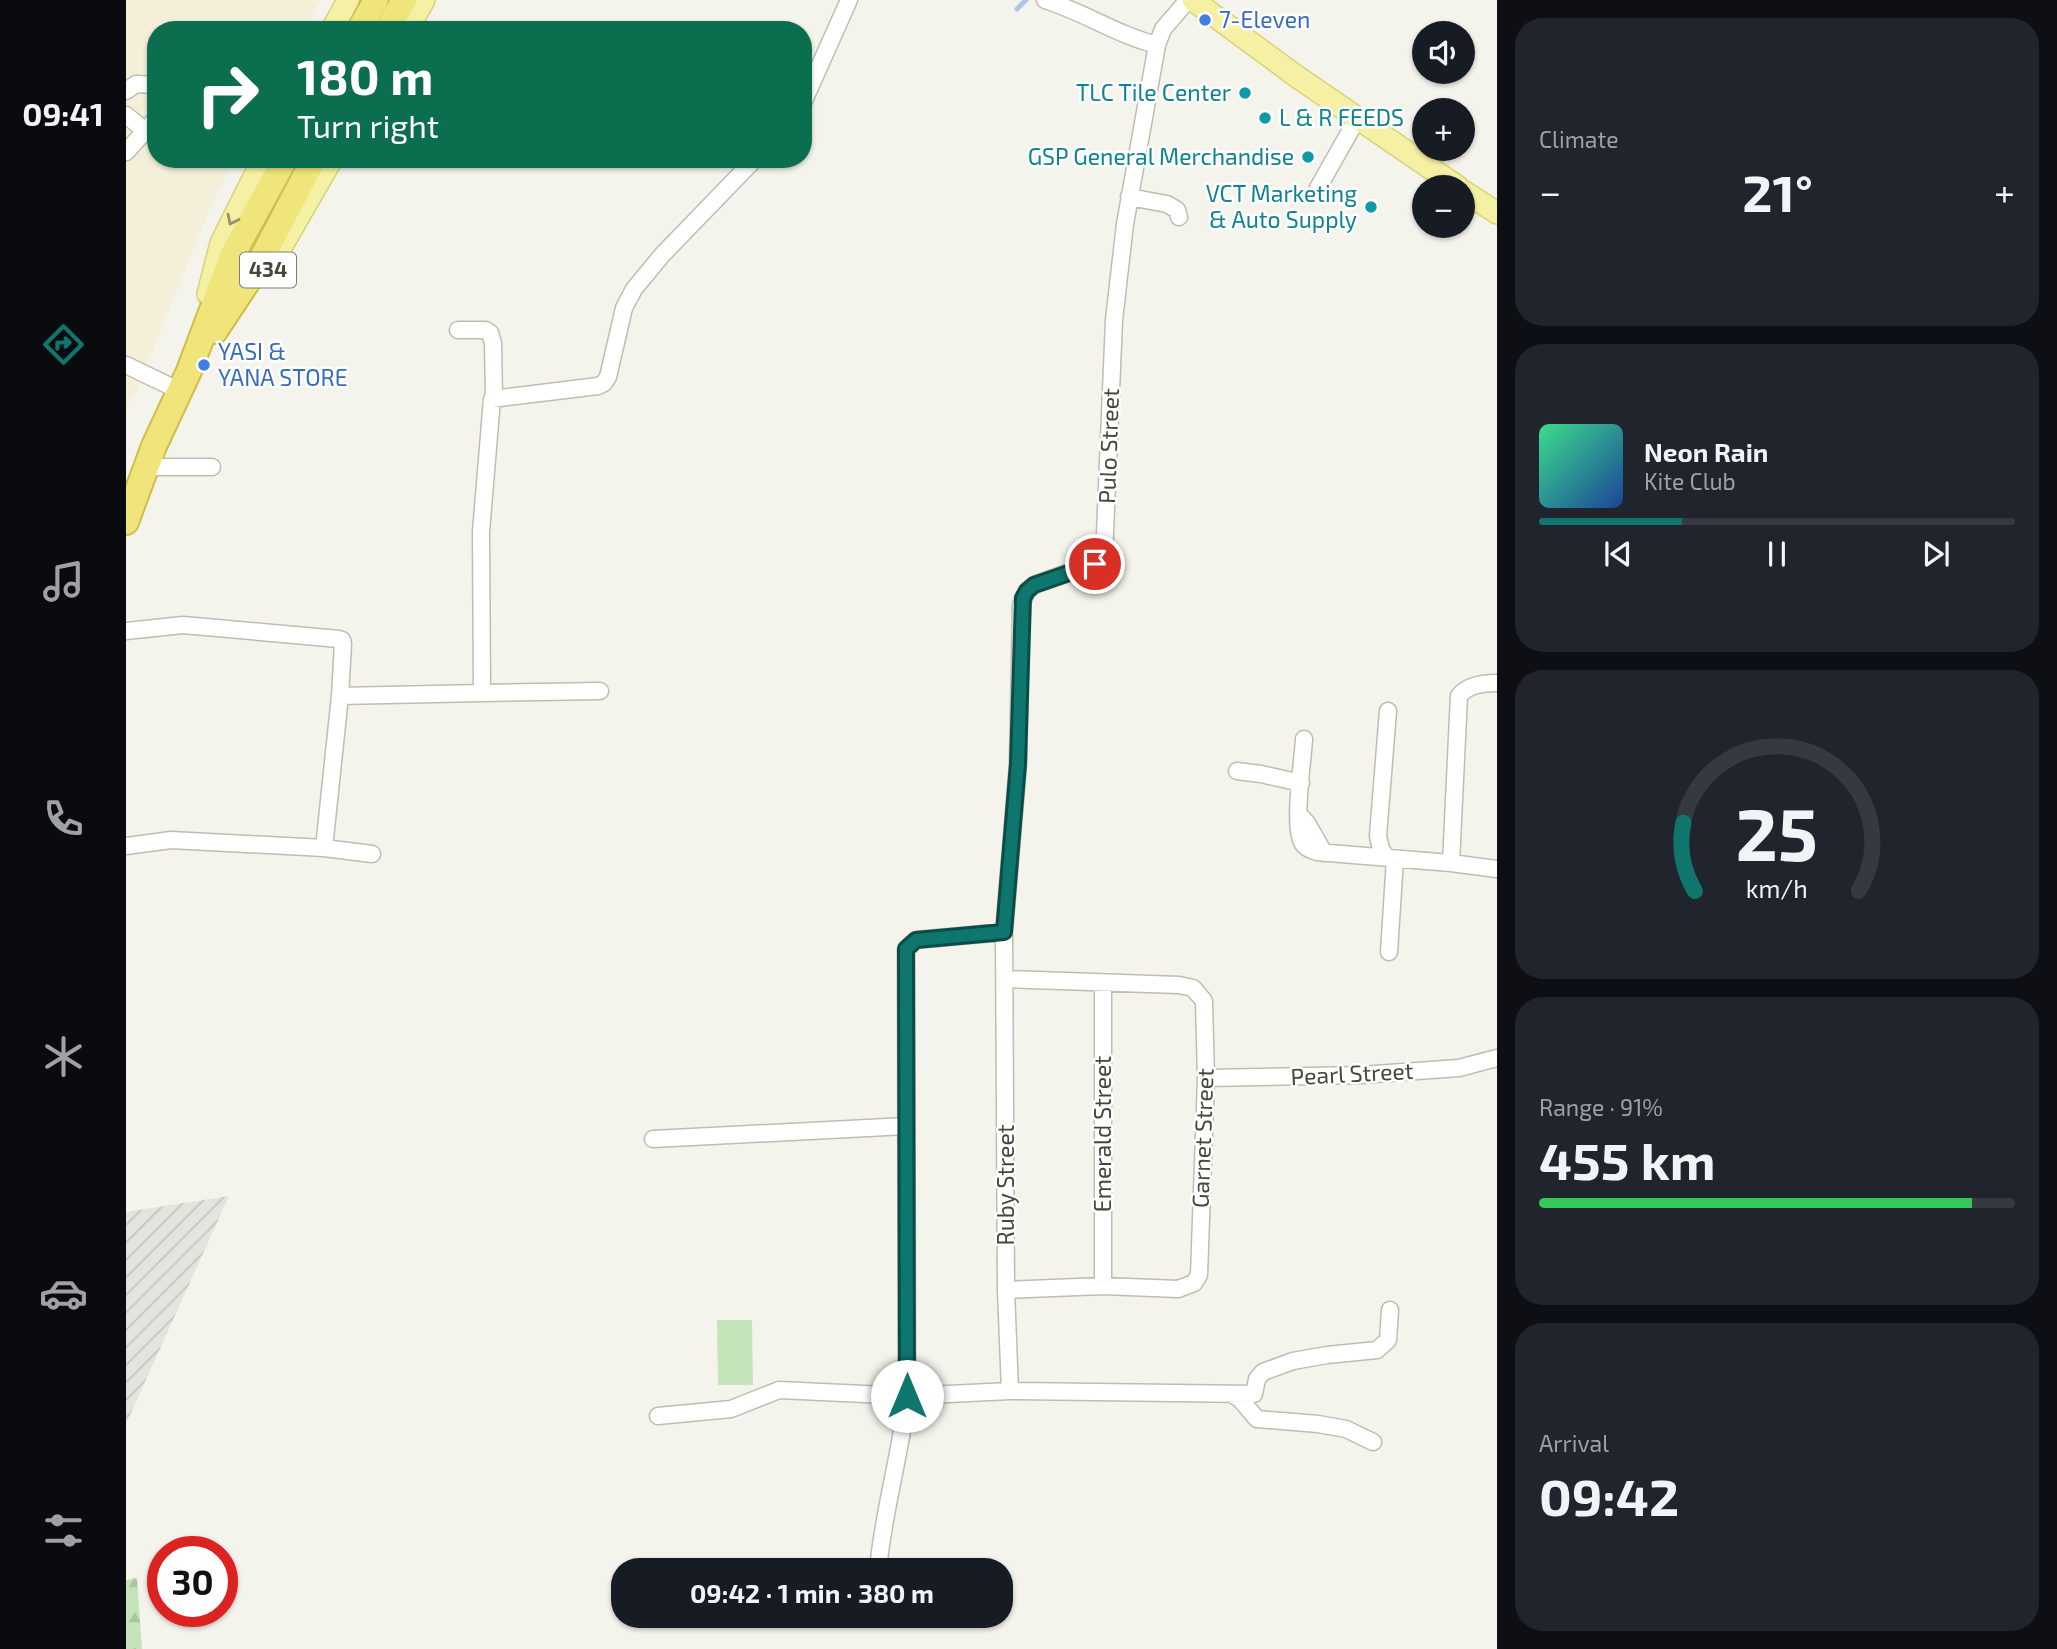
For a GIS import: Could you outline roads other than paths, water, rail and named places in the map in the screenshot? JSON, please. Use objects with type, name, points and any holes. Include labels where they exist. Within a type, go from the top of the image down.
[{"type":"highway","points":[[364,21],[376,0]]},
{"type":"highway","points":[[392,21],[404,0]]},
{"type":"highway","name":"434","points":[[126,522],[146,467],[185,381],[233,254],[280,168]]},
{"type":"highway","name":"434","points":[[185,381],[256,269],[310,168]]},
{"type":"main road","points":[[337,21],[348,0]]},
{"type":"main road","points":[[412,21],[424,0]]},
{"type":"main road","points":[[1191,0],[1440,175]]},
{"type":"main road","name":"434","points":[[185,381],[221,243],[258,168]]},
{"type":"main road","name":"434","points":[[185,381],[268,270],[327,168]]},
{"type":"main road","points":[[1475,199],[1497,214]]},
{"type":"street","points":[[812,83],[849,0]]},
{"type":"street","points":[[1045,0],[1074,9],[1126,36],[1157,45]]},
{"type":"street","name":"Pulo Street","points":[[1005,979],[1004,932],[1018,764],[1021,605],[1027,591],[1034,585],[1095,564],[1104,557],[1114,320],[1129,197],[1157,45],[1163,29],[1191,0]]},
{"type":"street","points":[[126,91],[136,84],[147,85]]},
{"type":"street","points":[[126,115],[147,123]]},
{"type":"street","points":[[1318,188],[1357,119]]},
{"type":"street","points":[[126,152],[147,128]]},
{"type":"street","points":[[494,398],[604,383],[608,377],[624,308],[634,289],[670,247],[746,168]]},
{"type":"street","points":[[1129,197],[1167,204],[1177,210],[1179,217]]},
{"type":"street","points":[[458,330],[481,330],[490,333],[493,343],[494,398],[491,403],[481,532],[482,693]]},
{"type":"street","points":[[126,365],[185,381]]},
{"type":"street","points":[[146,467],[212,467]]},
{"type":"street","points":[[126,631],[183,625],[342,640],[340,696],[324,848]]},
{"type":"street","points":[[1451,863],[1459,696],[1463,690],[1471,687],[1497,683]]},
{"type":"street","points":[[340,696],[600,691]]},
{"type":"street","points":[[1388,711],[1378,836],[1381,849],[1391,859],[1389,953]]},
{"type":"street","points":[[1304,739],[1298,813],[1299,835],[1306,848],[1324,853],[1497,869]]},
{"type":"street","points":[[1237,771],[1301,783]]},
{"type":"street","points":[[126,846],[171,840],[372,853]]},
{"type":"street","points":[[880,1558],[902,1439],[907,1396],[906,949],[916,940],[1004,932]]},
{"type":"street","points":[[1005,979],[1103,983]]},
{"type":"street","name":"Ruby Street","points":[[1005,979],[1006,1290],[1010,1391]]},
{"type":"street","name":"Garnet Street","points":[[1103,983],[1187,986],[1199,992],[1203,1001],[1206,1078],[1199,1275],[1194,1283],[1178,1289],[1104,1286]]},
{"type":"street","name":"Emerald Street","points":[[1103,983],[1104,1286]]},
{"type":"street","name":"Pearl Street","points":[[1206,1078],[1361,1075],[1459,1068],[1497,1058]]},
{"type":"street","points":[[653,1139],[906,1126]]},
{"type":"street","points":[[1006,1290],[1104,1286]]},
{"type":"street","points":[[658,1416],[731,1409],[779,1390],[907,1396],[1010,1391],[1254,1394],[1257,1379],[1263,1372],[1293,1361],[1327,1354],[1377,1350],[1388,1340],[1390,1310]]},
{"type":"street","points":[[1233,1395],[1241,1399],[1256,1419],[1337,1427],[1373,1442]]},
{"type":"waterway","points":[[1017,9],[1026,0]]},
{"type":"place","name":"7-Eleven","points":[[1205,20]]},
{"type":"place","name":"TLC Tile Center","points":[[1245,93]]},
{"type":"place","name":"L & R FEEDS","points":[[1265,118]]},
{"type":"place","name":"GSP General Merchandise","points":[[1308,157]]},
{"type":"place","name":"VCT Marketing & Auto Supply","points":[[1371,207]]},
{"type":"place","name":"YASI & YANA STORE","points":[[204,365]]}]
